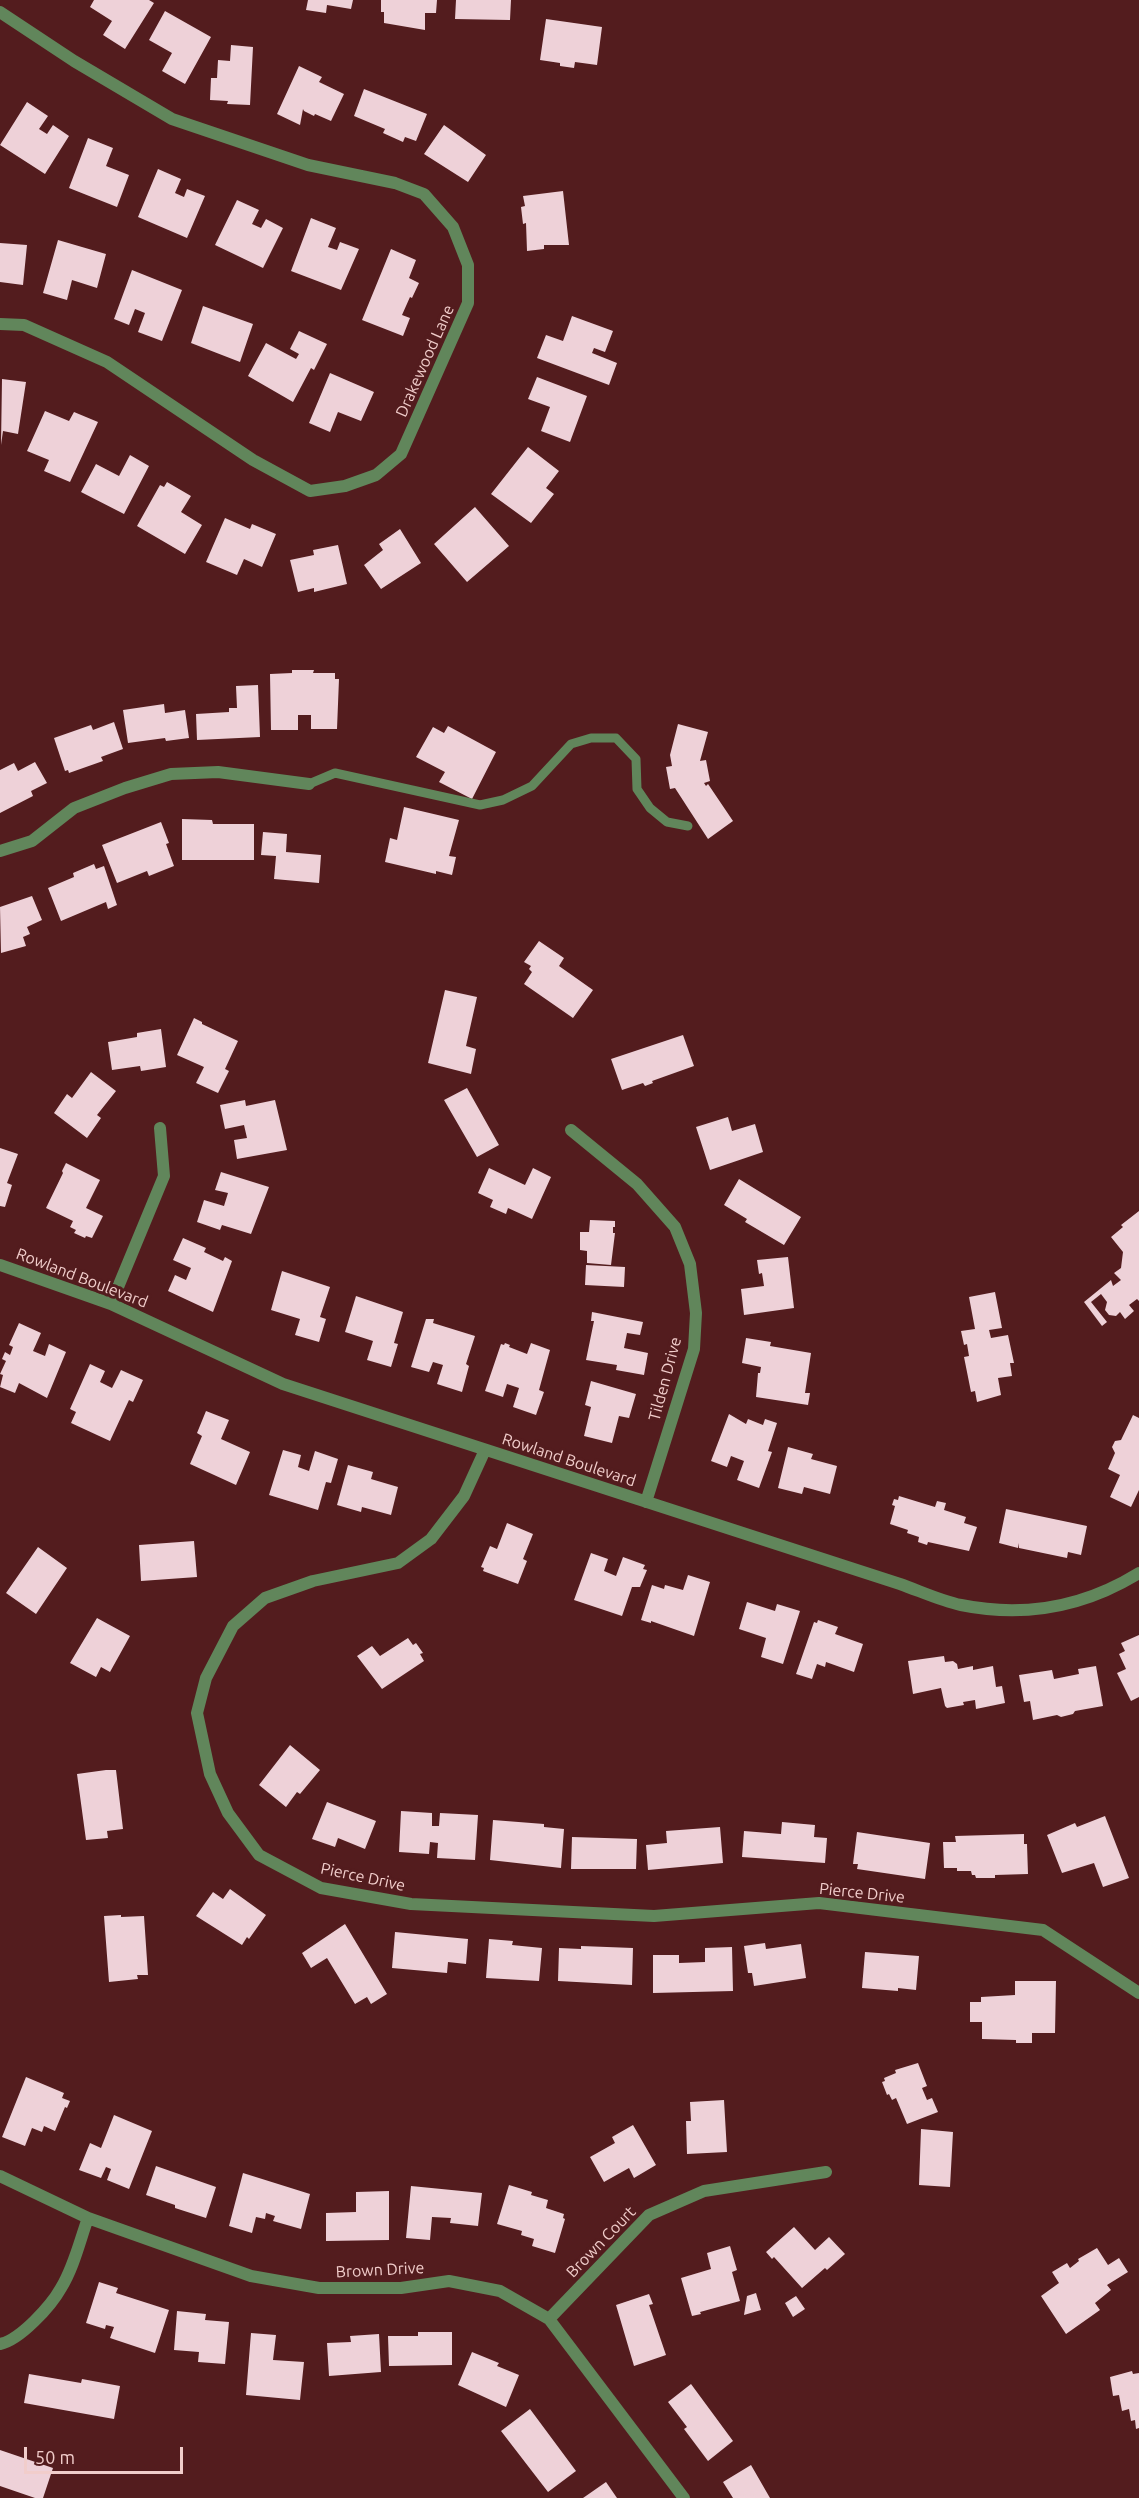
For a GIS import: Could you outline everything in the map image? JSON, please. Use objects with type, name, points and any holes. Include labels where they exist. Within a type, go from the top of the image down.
[{"type":"street","name":"Drakewood Lane","points":[[0,12],[74,61],[172,119],[308,165],[395,183],[424,195],[453,227],[468,266],[468,303],[401,454],[376,475],[345,486],[310,491],[253,460],[107,362],[24,325],[0,324]]},
{"type":"street","points":[[0,851],[32,841],[74,808],[125,788],[171,774],[218,772],[309,784]]},
{"type":"street","points":[[111,1304],[164,1176],[160,1128]]},
{"type":"street","name":"Tilden Drive","points":[[572,1130],[637,1184],[675,1227],[690,1264],[696,1313],[694,1349],[646,1502]]},
{"type":"street","name":"Rowland Boulevard","points":[[0,1265],[111,1304],[283,1383],[959,1605],[1007,1612],[1060,1606],[1114,1589],[1139,1573]]},
{"type":"street","name":"Pierce Drive","points":[[485,1450],[464,1496],[431,1539],[398,1563],[313,1581],[265,1598],[233,1626],[206,1678],[197,1713],[210,1774],[228,1813],[259,1855],[321,1888],[411,1904],[654,1916],[819,1903],[1043,1930],[1139,1993]]},
{"type":"street","name":"Brown Court","points":[[549,2319],[649,2216],[704,2192],[826,2172]]},
{"type":"street","name":"Brown Drive","points":[[0,2176],[88,2218],[250,2277],[319,2288],[401,2288],[449,2281],[500,2290],[549,2319],[684,2498]]},
{"type":"street","points":[[0,2344],[7,2343],[30,2325],[61,2290],[88,2218]]},
{"type":"lane","points":[[309,784],[335,773],[480,805],[503,800],[532,786],[571,744],[591,738],[616,738],[636,759],[637,789],[650,808],[667,822],[688,826]]},
{"type":"building","points":[[94,0],[149,0],[154,3],[125,49],[103,35],[112,21],[90,7]]},
{"type":"building","points":[[308,0],[353,0],[351,9],[327,5],[326,13],[306,10]]},
{"type":"building","points":[[381,0],[437,0],[436,13],[425,13],[425,30],[384,23]]},
{"type":"building","points":[[456,0],[511,0],[510,20],[455,19]]},
{"type":"building","points":[[165,11],[211,37],[185,84],[162,71],[172,53],[149,40]]},
{"type":"building","points":[[546,19],[602,27],[597,65],[575,62],[574,68],[540,60]]},
{"type":"building","points":[[231,45],[253,47],[250,105],[227,104],[228,101],[210,100],[211,78],[217,78],[218,60],[230,61]]},
{"type":"building","points":[[299,66],[322,77],[319,82],[344,94],[331,121],[315,114],[314,116],[303,109],[300,125],[277,114]]},
{"type":"building","points":[[364,89],[427,114],[416,141],[405,137],[403,142],[383,133],[385,129],[354,116]]},
{"type":"building","points":[[27,102],[48,116],[39,129],[47,134],[53,125],[69,136],[45,174],[0,145]]},
{"type":"building","points":[[444,125],[486,155],[468,182],[424,154]]},
{"type":"building","points":[[88,138],[113,148],[106,166],[129,175],[117,207],[69,188]]},
{"type":"building","points":[[158,169],[181,179],[175,193],[184,197],[187,189],[205,196],[187,238],[138,217]]},
{"type":"building","points":[[563,191],[569,245],[544,245],[544,249],[527,251],[526,223],[523,224],[521,207],[525,206],[523,196]]},
{"type":"building","points":[[237,200],[259,210],[252,224],[261,228],[266,219],[283,228],[263,268],[215,245]]},
{"type":"building","points":[[311,218],[336,228],[328,247],[337,250],[340,242],[359,249],[341,290],[291,271]]},
{"type":"building","points":[[58,240],[106,254],[97,288],[72,280],[67,300],[43,293]]},
{"type":"building","points":[[0,243],[27,245],[23,285],[0,282]]},
{"type":"building","points":[[391,249],[416,260],[409,278],[419,283],[402,315],[410,318],[403,336],[362,320]]},
{"type":"building","points":[[132,270],[182,290],[162,341],[138,332],[145,313],[135,309],[129,325],[114,319]]},
{"type":"building","points":[[203,306],[253,324],[240,362],[191,343]]},
{"type":"building","points":[[572,316],[613,331],[605,352],[594,348],[592,353],[617,363],[609,385],[537,358],[546,335],[563,341]]},
{"type":"building","points":[[299,331],[327,344],[314,370],[311,368],[293,402],[248,376],[266,343],[296,359],[299,354],[290,349]]},
{"type":"building","points":[[330,373],[374,392],[361,421],[338,412],[330,432],[309,423]]},
{"type":"building","points":[[537,377],[587,396],[570,442],[541,431],[550,407],[528,399]]},
{"type":"building","points":[[2,379],[26,382],[18,434],[3,431],[1,445]]},
{"type":"building","points":[[45,411],[69,421],[74,412],[98,422],[70,482],[44,471],[49,460],[27,451]]},
{"type":"building","points":[[528,447],[559,471],[546,488],[554,494],[531,523],[491,494]]},
{"type":"building","points":[[130,455],[149,466],[124,514],[81,492],[96,464],[119,476]]},
{"type":"building","points":[[167,482],[191,496],[181,512],[202,525],[185,554],[137,526],[160,485],[164,487]]},
{"type":"building","points":[[475,507],[509,546],[467,582],[434,544]]},
{"type":"building","points":[[225,518],[250,529],[252,524],[276,534],[262,567],[244,559],[237,575],[206,562]]},
{"type":"building","points":[[400,529],[421,563],[381,589],[364,565],[383,550],[379,544]]},
{"type":"building","points":[[338,545],[347,584],[314,592],[314,588],[298,592],[290,560],[314,555],[313,550]]},
{"type":"building","points":[[292,670],[335,673],[335,679],[339,679],[337,729],[311,729],[311,715],[298,715],[298,730],[271,730],[270,674],[292,673]]},
{"type":"building","points":[[258,685],[260,737],[197,740],[196,714],[229,712],[229,708],[237,708],[236,686]]},
{"type":"building","points":[[164,704],[165,713],[185,710],[189,738],[166,741],[165,738],[128,743],[123,710]]},
{"type":"building","points":[[114,722],[123,749],[101,757],[103,761],[69,773],[68,770],[65,771],[54,738],[91,725],[93,730]]},
{"type":"building","points":[[678,724],[708,732],[700,761],[706,760],[710,781],[704,783],[706,786],[708,784],[733,821],[708,839],[675,788],[670,789],[666,767],[672,766],[670,755]]},
{"type":"building","points":[[448,726],[496,752],[472,799],[439,782],[445,772],[416,757],[433,727],[444,733]]},
{"type":"building","points":[[35,762],[47,783],[31,791],[33,796],[0,813],[0,770],[14,763],[18,771]]},
{"type":"building","points":[[404,807],[459,820],[449,856],[456,857],[452,875],[436,871],[436,874],[385,862],[390,838],[397,840]]},
{"type":"building","points":[[182,819],[212,820],[213,824],[254,824],[254,860],[182,860]]},
{"type":"building","points":[[161,822],[174,866],[149,876],[147,871],[117,883],[102,845]]},
{"type":"building","points":[[263,832],[287,834],[286,852],[321,855],[319,883],[274,879],[276,856],[261,855]]},
{"type":"building","points":[[94,864],[96,869],[104,866],[117,905],[108,909],[106,902],[61,921],[48,888],[74,877],[73,873]]},
{"type":"building","points":[[32,896],[42,920],[27,927],[30,934],[23,937],[26,946],[1,953],[0,907]]},
{"type":"building","points":[[539,941],[564,958],[559,966],[593,990],[573,1018],[524,984],[532,972],[529,969],[531,966],[524,962]]},
{"type":"building","points":[[445,990],[477,997],[466,1046],[476,1049],[471,1074],[428,1063]]},
{"type":"building","points":[[194,1018],[238,1041],[225,1069],[229,1071],[218,1093],[196,1083],[204,1067],[177,1055]]},
{"type":"building","points":[[161,1029],[166,1067],[141,1071],[140,1066],[112,1070],[108,1042],[137,1037],[137,1033]]},
{"type":"building","points":[[683,1035],[694,1066],[652,1081],[653,1083],[645,1086],[643,1083],[622,1090],[611,1059]]},
{"type":"building","points":[[91,1072],[116,1091],[97,1115],[101,1118],[87,1138],[54,1113],[67,1094],[72,1098]]},
{"type":"building","points":[[467,1088],[499,1145],[477,1157],[444,1100]]},
{"type":"building","points":[[245,1100],[246,1106],[275,1100],[287,1150],[237,1159],[234,1140],[247,1138],[244,1125],[225,1129],[220,1105]]},
{"type":"building","points":[[728,1117],[732,1131],[755,1124],[763,1152],[710,1170],[696,1127]]},
{"type":"building","points":[[0,1148],[18,1154],[7,1183],[12,1185],[5,1207],[0,1206]]},
{"type":"building","points":[[66,1163],[100,1180],[86,1208],[103,1216],[92,1238],[86,1236],[85,1238],[74,1233],[76,1230],[70,1227],[73,1221],[46,1208]]},
{"type":"building","points":[[489,1168],[525,1185],[533,1168],[551,1177],[532,1219],[508,1208],[506,1214],[490,1207],[493,1200],[478,1193]]},
{"type":"building","points":[[221,1172],[269,1187],[251,1234],[222,1225],[220,1230],[197,1222],[204,1200],[224,1206],[228,1193],[215,1190]]},
{"type":"building","points":[[739,1179],[801,1217],[784,1245],[745,1222],[747,1219],[724,1205]]},
{"type":"building","points":[[1139,1211],[1139,1301],[1137,1299],[1129,1305],[1134,1311],[1125,1319],[1120,1312],[1116,1316],[1109,1315],[1105,1310],[1107,1302],[1101,1294],[1091,1302],[1107,1322],[1102,1326],[1084,1302],[1111,1280],[1113,1286],[1121,1280],[1114,1273],[1121,1268],[1123,1252],[1111,1237],[1123,1227],[1121,1225]]},
{"type":"building","points":[[590,1220],[615,1221],[611,1265],[587,1263],[587,1251],[580,1250],[580,1232],[589,1232]]},
{"type":"building","points":[[183,1238],[206,1248],[204,1252],[223,1261],[225,1257],[232,1261],[213,1312],[168,1291],[175,1275],[186,1280],[191,1268],[173,1260]]},
{"type":"building","points":[[788,1257],[794,1308],[744,1315],[741,1289],[764,1286],[757,1260]]},
{"type":"building","points":[[586,1265],[625,1267],[624,1287],[585,1285]]},
{"type":"building","points":[[282,1271],[330,1287],[320,1317],[326,1319],[319,1342],[295,1335],[300,1319],[271,1310]]},
{"type":"building","points":[[995,1292],[1002,1328],[989,1330],[991,1338],[1008,1335],[1014,1363],[1010,1363],[1012,1376],[998,1378],[1001,1395],[977,1402],[975,1391],[971,1392],[964,1357],[969,1356],[961,1331],[975,1329],[969,1297]]},
{"type":"building","points":[[356,1296],[403,1312],[394,1343],[398,1344],[391,1367],[367,1360],[373,1341],[345,1332]]},
{"type":"building","points":[[592,1312],[643,1322],[640,1335],[627,1333],[624,1348],[648,1353],[644,1375],[616,1370],[617,1365],[586,1360],[594,1321],[591,1321]]},
{"type":"building","points":[[426,1319],[434,1319],[433,1323],[475,1336],[466,1364],[469,1366],[462,1392],[437,1384],[443,1365],[433,1362],[429,1372],[411,1367]]},
{"type":"building","points":[[19,1323],[41,1333],[33,1351],[45,1356],[49,1344],[66,1352],[47,1398],[19,1383],[15,1393],[0,1387],[3,1375],[0,1374],[6,1361],[2,1359],[5,1352],[10,1355],[13,1347],[9,1345]]},
{"type":"building","points":[[746,1338],[771,1342],[770,1346],[811,1353],[805,1393],[810,1393],[808,1405],[756,1397],[758,1373],[761,1367],[742,1363]]},
{"type":"building","points":[[505,1343],[527,1354],[531,1343],[550,1350],[539,1390],[544,1392],[536,1415],[513,1407],[519,1388],[507,1384],[503,1397],[485,1391],[501,1344]]},
{"type":"building","points":[[90,1364],[105,1371],[100,1382],[112,1388],[121,1370],[143,1380],[133,1402],[129,1400],[110,1441],[71,1423],[76,1412],[70,1409]]},
{"type":"building","points":[[591,1381],[636,1394],[629,1418],[619,1416],[612,1443],[584,1436],[591,1407],[585,1405]]},
{"type":"building","points":[[206,1411],[229,1420],[221,1439],[250,1452],[236,1485],[190,1464],[202,1436],[197,1433]]},
{"type":"building","points":[[729,1414],[746,1424],[748,1419],[763,1425],[765,1419],[777,1423],[768,1451],[772,1452],[759,1488],[737,1480],[744,1461],[731,1456],[727,1467],[711,1461]]},
{"type":"building","points":[[1133,1415],[1139,1418],[1139,1490],[1131,1507],[1110,1497],[1120,1475],[1108,1469],[1115,1453],[1112,1447],[1115,1441],[1121,1440]]},
{"type":"building","points":[[788,1447],[813,1454],[811,1459],[837,1466],[830,1494],[804,1487],[802,1494],[778,1488]]},
{"type":"building","points":[[283,1450],[301,1455],[298,1467],[309,1471],[315,1451],[338,1459],[331,1483],[326,1482],[318,1510],[269,1495]]},
{"type":"building","points":[[348,1465],[373,1472],[371,1479],[398,1487],[391,1515],[362,1507],[361,1512],[337,1505]]},
{"type":"building","points":[[899,1496],[935,1507],[937,1501],[946,1503],[944,1510],[966,1517],[964,1523],[977,1527],[969,1551],[918,1542],[919,1537],[907,1533],[908,1530],[890,1524],[895,1506],[892,1505],[894,1499],[898,1500]]},
{"type":"building","points":[[1006,1509],[1087,1526],[1081,1555],[1068,1552],[1067,1558],[1019,1548],[1019,1543],[1018,1548],[999,1543]]},
{"type":"building","points":[[507,1523],[533,1534],[523,1559],[527,1561],[518,1584],[483,1571],[484,1568],[481,1567],[490,1546],[497,1549]]},
{"type":"building","points":[[194,1541],[197,1577],[141,1581],[139,1545]]},
{"type":"building","points":[[38,1547],[67,1568],[36,1614],[6,1593]]},
{"type":"building","points":[[591,1553],[608,1559],[604,1571],[616,1576],[623,1557],[645,1565],[643,1569],[647,1570],[640,1587],[632,1587],[622,1616],[574,1600]]},
{"type":"building","points":[[688,1575],[710,1582],[694,1636],[651,1621],[651,1623],[641,1620],[652,1585],[664,1589],[665,1585],[683,1590]]},
{"type":"building","points":[[747,1602],[775,1611],[777,1604],[800,1611],[783,1664],[761,1657],[766,1638],[739,1629]]},
{"type":"building","points":[[97,1618],[130,1636],[110,1672],[101,1667],[96,1677],[70,1663]]},
{"type":"building","points":[[818,1620],[838,1627],[835,1634],[863,1644],[854,1672],[826,1662],[825,1667],[817,1664],[812,1679],[796,1674],[814,1622],[817,1623]]},
{"type":"building","points":[[1139,1635],[1139,1697],[1131,1701],[1117,1673],[1126,1669],[1119,1654],[1125,1651],[1121,1643]]},
{"type":"building","points":[[408,1638],[413,1645],[416,1643],[423,1653],[420,1654],[424,1661],[382,1689],[357,1656],[372,1646],[380,1656]]},
{"type":"building","points":[[944,1656],[945,1662],[953,1661],[957,1664],[958,1669],[973,1666],[973,1670],[993,1666],[996,1687],[1002,1686],[1005,1703],[976,1709],[975,1700],[947,1708],[941,1688],[913,1694],[908,1661]]},
{"type":"building","points":[[1096,1666],[1103,1706],[1075,1711],[1073,1714],[1061,1717],[1057,1715],[1033,1720],[1030,1701],[1024,1702],[1019,1675],[1052,1670],[1054,1679],[1079,1674],[1078,1669]]},
{"type":"building","points":[[290,1745],[320,1770],[300,1794],[297,1792],[286,1807],[259,1785]]},
{"type":"building","points":[[116,1770],[123,1829],[107,1831],[108,1838],[86,1840],[77,1774]]},
{"type":"building","points":[[327,1802],[376,1821],[365,1849],[338,1838],[335,1847],[312,1839]]},
{"type":"building","points":[[401,1811],[432,1813],[432,1826],[439,1826],[440,1813],[478,1815],[475,1860],[437,1858],[438,1843],[430,1842],[429,1854],[399,1852]]},
{"type":"building","points":[[1105,1816],[1129,1878],[1103,1887],[1094,1863],[1062,1873],[1047,1835],[1075,1823],[1077,1827]]},
{"type":"building","points":[[493,1820],[544,1824],[544,1827],[564,1829],[561,1868],[490,1860]]},
{"type":"building","points":[[782,1822],[815,1825],[814,1837],[827,1838],[825,1863],[742,1857],[744,1831],[781,1834]]},
{"type":"building","points":[[720,1827],[723,1863],[648,1870],[646,1845],[667,1843],[666,1831]]},
{"type":"building","points":[[857,1832],[930,1843],[925,1879],[857,1869],[858,1864],[853,1864]]},
{"type":"building","points":[[1024,1834],[1024,1844],[1027,1844],[1028,1874],[976,1878],[971,1871],[944,1868],[943,1842],[956,1842],[955,1836]]},
{"type":"building","points":[[572,1837],[637,1839],[636,1869],[571,1869]]},
{"type":"building","points":[[230,1889],[266,1915],[242,1945],[196,1916],[213,1892],[223,1899]]},
{"type":"building","points":[[121,1915],[121,1917],[144,1916],[148,1975],[137,1975],[138,1979],[109,1982],[104,1916]]},
{"type":"building","points":[[345,1924],[387,1994],[371,2004],[367,1997],[355,2004],[327,1958],[311,1968],[302,1953]]},
{"type":"building","points":[[395,1932],[468,1939],[466,1964],[448,1962],[447,1973],[392,1968]]},
{"type":"building","points":[[489,1939],[513,1941],[512,1945],[542,1948],[539,1981],[486,1978]]},
{"type":"building","points":[[765,1943],[766,1949],[801,1944],[806,1978],[754,1986],[752,1973],[748,1973],[744,1946]]},
{"type":"building","points":[[581,1946],[633,1948],[632,1985],[558,1981],[559,1948],[581,1949]]},
{"type":"building","points":[[732,1947],[733,1991],[653,1993],[653,1955],[679,1955],[679,1963],[705,1962],[705,1948]]},
{"type":"building","points":[[865,1952],[919,1956],[916,1990],[862,1988]]},
{"type":"building","points":[[1015,1981],[1056,1981],[1055,2033],[1032,2033],[1032,2043],[982,2039],[982,2022],[970,2022],[970,2002],[981,2002],[981,1997],[1015,1995]]},
{"type":"building","points":[[918,2063],[927,2086],[922,2088],[927,2100],[932,2098],[938,2112],[907,2124],[896,2098],[892,2100],[889,2094],[887,2095],[882,2082],[885,2081],[884,2078],[896,2073],[895,2070]]},
{"type":"building","points":[[26,2077],[64,2093],[62,2098],[70,2101],[55,2131],[44,2126],[42,2132],[32,2128],[25,2146],[2,2137]]},
{"type":"building","points":[[724,2100],[727,2152],[687,2154],[686,2121],[691,2121],[690,2102]]},
{"type":"building","points":[[114,2115],[152,2131],[129,2189],[107,2180],[111,2169],[106,2167],[101,2178],[79,2170],[90,2143],[101,2148]]},
{"type":"building","points":[[633,2125],[656,2165],[634,2178],[629,2168],[604,2182],[590,2157],[615,2143],[612,2137]]},
{"type":"building","points":[[921,2129],[953,2132],[950,2187],[919,2185]]},
{"type":"building","points":[[156,2166],[216,2187],[206,2218],[146,2195]]},
{"type":"building","points":[[243,2173],[310,2194],[301,2229],[273,2221],[275,2216],[266,2213],[265,2219],[256,2217],[252,2233],[229,2226]]},
{"type":"building","points":[[509,2185],[548,2200],[546,2208],[564,2214],[565,2219],[555,2253],[532,2246],[534,2239],[521,2235],[522,2231],[497,2224]]},
{"type":"building","points":[[411,2186],[482,2193],[478,2226],[450,2223],[451,2218],[432,2217],[430,2240],[406,2238]]},
{"type":"building","points":[[389,2191],[389,2240],[326,2241],[326,2213],[356,2212],[356,2192]]},
{"type":"building","points":[[794,2227],[815,2250],[829,2237],[845,2254],[802,2288],[774,2257],[772,2259],[766,2252]]},
{"type":"building","points":[[730,2246],[737,2270],[732,2272],[740,2301],[692,2316],[681,2278],[711,2269],[707,2253]]},
{"type":"building","points":[[1097,2248],[1108,2265],[1119,2258],[1128,2272],[1107,2285],[1111,2290],[1095,2303],[1100,2310],[1066,2334],[1041,2296],[1059,2283],[1052,2272],[1067,2263],[1070,2268],[1079,2261],[1078,2259]]},
{"type":"building","points":[[99,2282],[118,2288],[116,2293],[169,2310],[155,2353],[110,2338],[114,2327],[106,2325],[105,2329],[86,2323]]},
{"type":"building","points":[[756,2293],[761,2310],[744,2315],[747,2296]]},
{"type":"building","points":[[649,2294],[653,2304],[649,2305],[666,2355],[634,2366],[616,2305]]},
{"type":"building","points":[[796,2296],[805,2309],[793,2317],[785,2303]]},
{"type":"building","points":[[177,2311],[206,2314],[205,2320],[229,2322],[225,2364],[198,2362],[199,2352],[174,2350]]},
{"type":"building","points":[[418,2332],[452,2332],[452,2365],[389,2366],[388,2336],[418,2336]]},
{"type":"building","points":[[251,2333],[276,2335],[273,2360],[304,2362],[300,2400],[246,2395]]},
{"type":"building","points":[[379,2334],[381,2372],[329,2376],[327,2343],[351,2342],[350,2336]]},
{"type":"building","points":[[472,2352],[499,2363],[497,2366],[519,2375],[506,2407],[458,2385]]},
{"type":"building","points":[[1132,2371],[1133,2374],[1139,2373],[1139,2428],[1136,2429],[1135,2420],[1131,2421],[1129,2409],[1122,2411],[1119,2395],[1113,2396],[1110,2377]]},
{"type":"building","points":[[29,2374],[81,2383],[82,2379],[120,2386],[114,2419],[24,2403]]},
{"type":"building","points":[[691,2384],[733,2441],[708,2461],[684,2429],[687,2427],[668,2402]]},
{"type":"building","points":[[530,2409],[576,2471],[548,2492],[501,2431]]},
{"type":"building","points":[[0,2450],[53,2468],[43,2498],[35,2498],[0,2486]]},
{"type":"building","points":[[751,2465],[770,2498],[733,2498],[723,2482]]},
{"type":"building","points":[[606,2482],[617,2498],[583,2498]]}]
